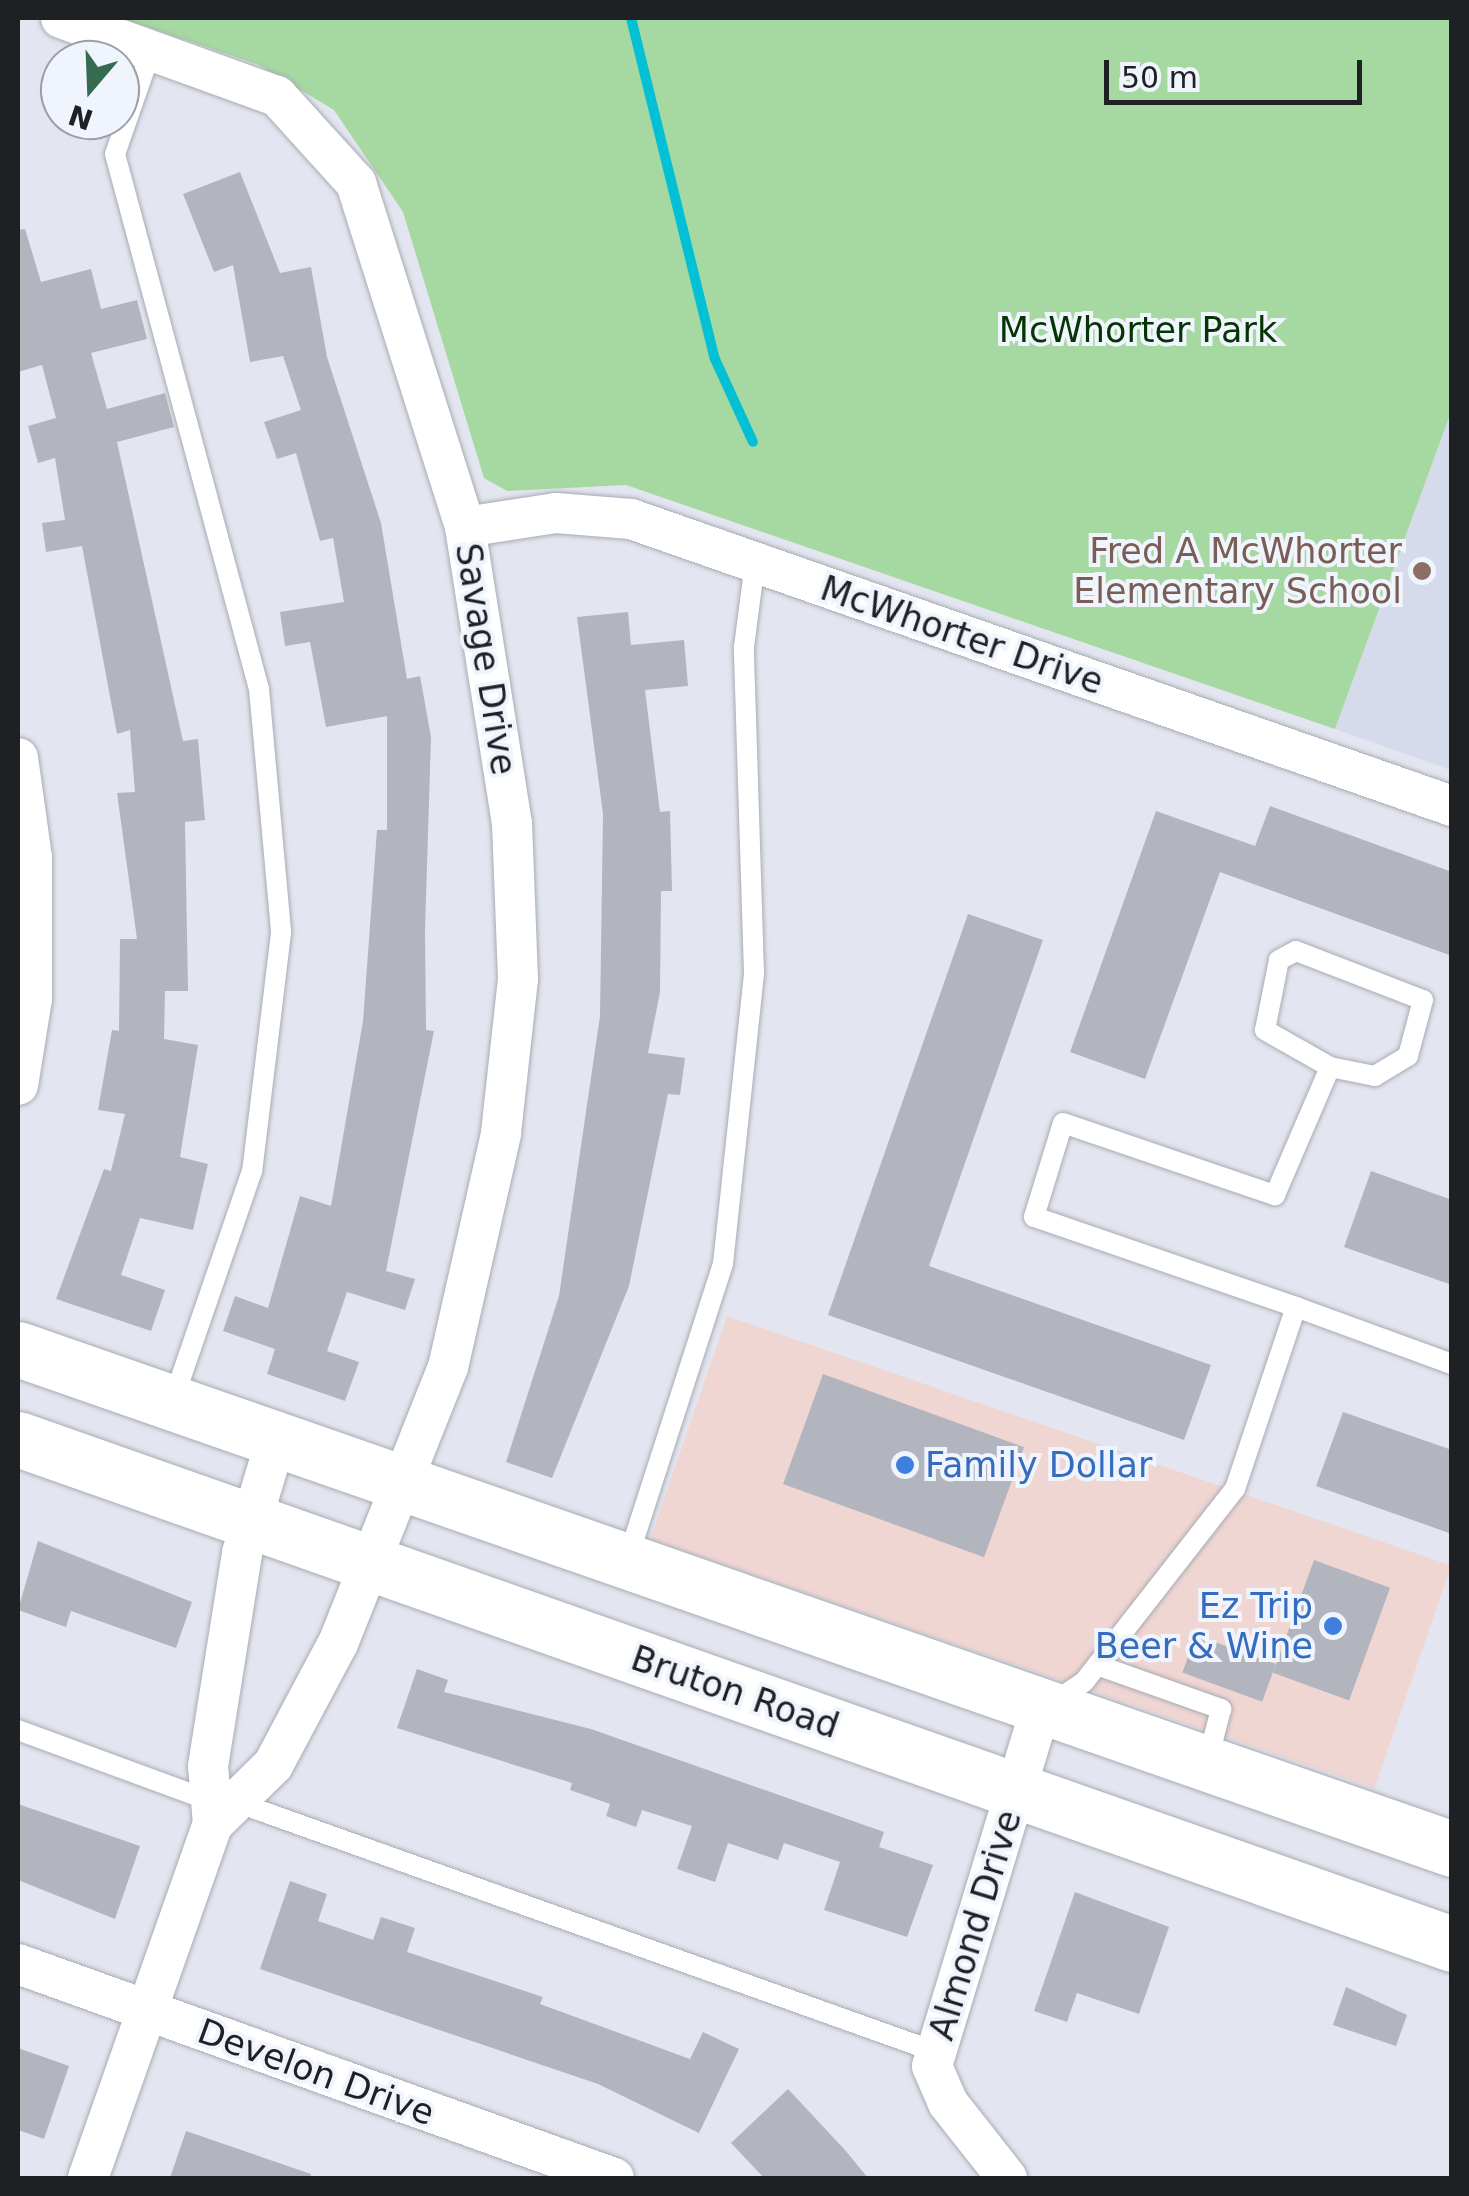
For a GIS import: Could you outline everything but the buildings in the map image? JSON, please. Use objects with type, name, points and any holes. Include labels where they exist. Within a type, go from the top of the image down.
[{"type":"main road","points":[[18,1349],[1040,1711],[1452,1849]]},
{"type":"main road","name":"Bruton Road","points":[[18,1439],[1452,1944]]},
{"type":"street","name":"Savage Drive","points":[[61,18],[277,96],[356,182],[465,527],[512,823],[518,979],[480,1238],[448,1367],[369,1563],[274,1765],[220,1809]]},
{"type":"street","name":"McWhorter Drive","points":[[465,527],[556,513],[630,519],[1452,806]]},
{"type":"street","points":[[18,758],[32,858],[32,999],[18,1085]]},
{"type":"street","points":[[88,2178],[220,1809],[208,1766],[250,1521],[276,1440]]},
{"type":"street","name":"Almond Drive","points":[[1007,2178],[948,2103],[932,2066],[1040,1711]]},
{"type":"street","name":"Develon Drive","points":[[18,1964],[614,2178]]},
{"type":"lane","points":[[152,48],[115,154],[259,689],[281,933],[252,1171],[172,1403]]},
{"type":"lane","points":[[626,1564],[723,1264],[754,973],[744,647],[755,562]]},
{"type":"lane","points":[[1296,951],[1423,1000],[1424,1020],[1394,1066],[1375,1076],[1330,1067],[1265,1030],[1280,960],[1296,951]]},
{"type":"lane","points":[[1330,1067],[1276,1194],[1064,1124],[1034,1217],[1452,1364]]},
{"type":"lane","points":[[1040,1711],[1097,1665],[1235,1489],[1296,1307]]},
{"type":"lane","points":[[1097,1665],[1221,1709],[1206,1765]]},
{"type":"lane","points":[[18,1730],[220,1809],[936,2052]]},
{"type":"shaded area","name":"Fred A McWhorter Elementary School","points":[[1451,412],[1451,770],[1335,729]]},
{"type":"shaded area","points":[[727,1316],[1451,1565],[1374,1789],[650,1539]]},
{"type":"green space","name":"McWhorter Park","points":[[121,18],[1451,18],[1451,412],[1335,729],[626,485],[507,491],[484,478],[403,212],[334,110],[259,65]]},
{"type":"waterway","points":[[631,18],[715,359],[753,442]]},
{"type":"place","name":"Fred A McWhorter Elementary School","points":[[1422,571]]},
{"type":"place","name":"Family Dollar","points":[[905,1465]]},
{"type":"place","name":"Ez Trip Beer & Wine","points":[[1333,1626]]}]
